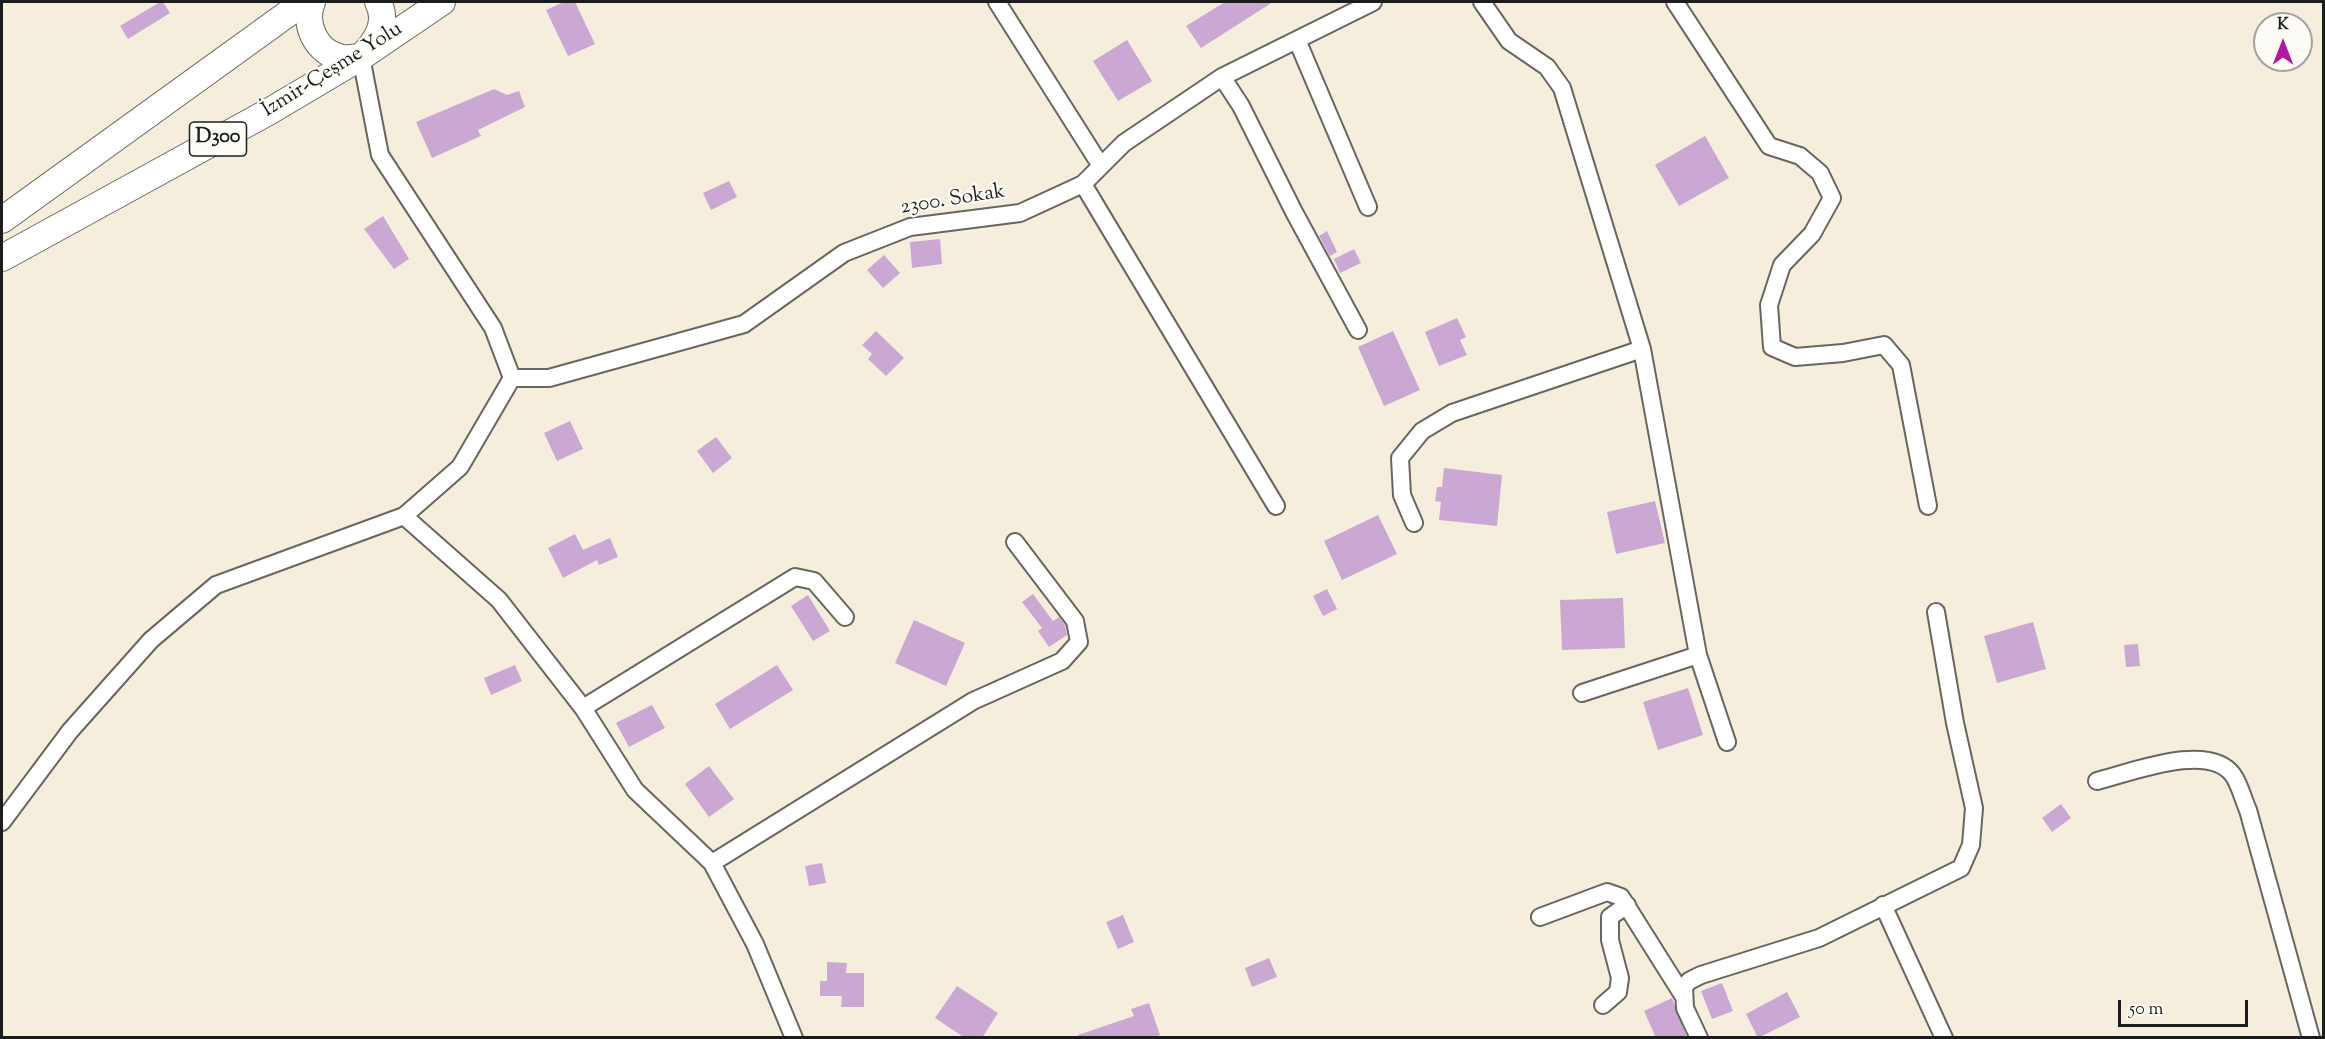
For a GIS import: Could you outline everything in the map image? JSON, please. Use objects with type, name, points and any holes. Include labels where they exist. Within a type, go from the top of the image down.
[{"type":"highway","name":"D300","points":[[2,220],[304,2]]},
{"type":"highway","points":[[312,2],[308,23],[320,44],[329,52],[342,58],[361,57],[376,41],[382,18],[378,2]]},
{"type":"highway","name":"İzmir-Çeşme Yolu","points":[[2,258],[270,111],[361,57],[442,2]]},
{"type":"street","points":[[997,2],[1101,166]]},
{"type":"street","name":"2300. Sokak","points":[[512,378],[549,378],[744,324],[844,253],[910,227],[1020,213],[1083,184],[1124,143],[1222,77],[1373,2]]},
{"type":"street","points":[[1482,2],[1509,40],[1547,67],[1562,88],[1642,349],[1698,655],[1727,742]]},
{"type":"street","points":[[1675,2],[1769,146],[1800,156],[1820,173],[1832,198],[1812,234],[1782,265],[1768,305],[1772,347],[1795,357],[1843,353],[1884,345],[1901,365],[1928,506]]},
{"type":"street","points":[[1297,40],[1368,207]]},
{"type":"street","points":[[2,822],[70,731],[151,640],[216,585],[404,516],[460,467],[512,378],[493,328],[380,155],[361,57]]},
{"type":"street","points":[[1222,77],[1241,106],[1358,330]]},
{"type":"street","points":[[1083,184],[1276,506]]},
{"type":"street","points":[[1414,523],[1402,495],[1400,458],[1422,431],[1452,413],[1642,349]]},
{"type":"street","points":[[404,516],[499,600],[583,708],[634,790],[712,863],[755,944],[794,1038]]},
{"type":"street","points":[[712,863],[973,701],[1062,661],[1079,642],[1075,621],[1015,542]]},
{"type":"street","points":[[583,708],[795,577],[814,581],[845,617]]},
{"type":"street","points":[[1684,997],[1684,987],[1689,981],[1701,975],[1819,938],[1961,868],[1971,845],[1974,808],[1955,723],[1936,612]]},
{"type":"street","points":[[1582,693],[1698,655]]},
{"type":"street","points":[[2097,781],[2187,759],[2215,761],[2233,775],[2248,810],[2311,1038]]},
{"type":"street","points":[[1540,917],[1607,892],[1621,897],[1684,997],[1699,1038]]},
{"type":"street","points":[[1603,1005],[1618,992],[1620,978],[1610,940],[1610,916],[1627,905]]},
{"type":"street","points":[[1883,905],[1944,1038]]},
{"type":"building","points":[[163,2],[170,13],[128,39],[120,26]]},
{"type":"building","points":[[564,2],[575,2],[595,44],[568,56],[546,10]]},
{"type":"building","points":[[1225,2],[1273,2],[1201,48],[1186,26]]},
{"type":"building","points":[[1127,40],[1152,81],[1118,101],[1093,61]]},
{"type":"building","points":[[494,89],[507,95],[519,91],[525,107],[478,130],[481,136],[432,158],[416,122]]},
{"type":"building","points":[[1705,136],[1729,178],[1679,206],[1655,165]]},
{"type":"building","points":[[729,181],[737,197],[711,210],[703,193]]},
{"type":"building","points":[[383,216],[409,259],[394,269],[364,229]]},
{"type":"building","points":[[1327,231],[1337,252],[1330,256],[1319,236]]},
{"type":"building","points":[[940,239],[942,264],[912,268],[910,242]]},
{"type":"building","points":[[1354,249],[1361,263],[1340,273],[1334,259]]},
{"type":"building","points":[[884,255],[900,273],[883,288],[867,270]]},
{"type":"building","points":[[1457,318],[1466,337],[1460,340],[1467,355],[1439,366],[1425,332]]},
{"type":"building","points":[[876,331],[904,358],[886,376],[868,359],[872,354],[862,345]]},
{"type":"building","points":[[1393,331],[1420,390],[1384,406],[1358,347]]},
{"type":"building","points":[[570,421],[583,449],[557,461],[544,433]]},
{"type":"building","points":[[716,437],[732,458],[713,473],[697,451]]},
{"type":"building","points":[[1444,468],[1502,475],[1497,526],[1439,520],[1441,502],[1435,501],[1437,487],[1442,487]]},
{"type":"building","points":[[1655,501],[1665,543],[1616,554],[1607,512]]},
{"type":"building","points":[[1378,515],[1397,554],[1342,580],[1324,541]]},
{"type":"building","points":[[575,534],[583,550],[610,538],[618,557],[599,565],[597,560],[563,578],[548,548]]},
{"type":"building","points":[[1327,589],[1337,609],[1323,616],[1313,596]]},
{"type":"building","points":[[1033,594],[1053,621],[1059,617],[1065,625],[1067,635],[1049,647],[1038,631],[1042,628],[1022,602]]},
{"type":"building","points":[[808,595],[830,631],[813,641],[791,606]]},
{"type":"building","points":[[1623,598],[1625,648],[1562,650],[1560,600]]},
{"type":"building","points":[[914,620],[965,643],[946,686],[895,663]]},
{"type":"building","points":[[2033,622],[2046,669],[1997,683],[1984,636]]},
{"type":"building","points":[[2138,644],[2140,666],[2126,667],[2124,645]]},
{"type":"building","points":[[515,665],[522,681],[491,695],[484,678]]},
{"type":"building","points":[[777,665],[793,690],[730,729],[715,704]]},
{"type":"building","points":[[1688,688],[1703,735],[1658,750],[1643,702]]},
{"type":"building","points":[[652,705],[665,728],[629,747],[616,723]]},
{"type":"building","points":[[709,766],[734,799],[709,817],[685,784]]},
{"type":"building","points":[[2061,804],[2071,818],[2052,832],[2042,818]]},
{"type":"building","points":[[822,863],[826,883],[809,886],[805,866]]},
{"type":"building","points":[[1123,915],[1134,942],[1118,949],[1106,922]]},
{"type":"building","points":[[1269,958],[1277,977],[1252,987],[1245,968]]},
{"type":"building","points":[[827,962],[847,963],[846,973],[864,973],[864,1007],[841,1007],[842,996],[820,996],[820,981],[827,981]]},
{"type":"building","points":[[1722,983],[1733,1011],[1712,1019],[1701,991]]},
{"type":"building","points":[[957,986],[998,1013],[982,1038],[965,1038],[935,1018]]},
{"type":"building","points":[[1787,992],[1800,1017],[1758,1038],[1746,1014]]},
{"type":"building","points":[[1672,998],[1687,1038],[1656,1038],[1644,1011]]},
{"type":"building","points":[[1149,1003],[1160,1035],[1152,1038],[1078,1038],[1078,1035],[1134,1016],[1131,1009]]}]
